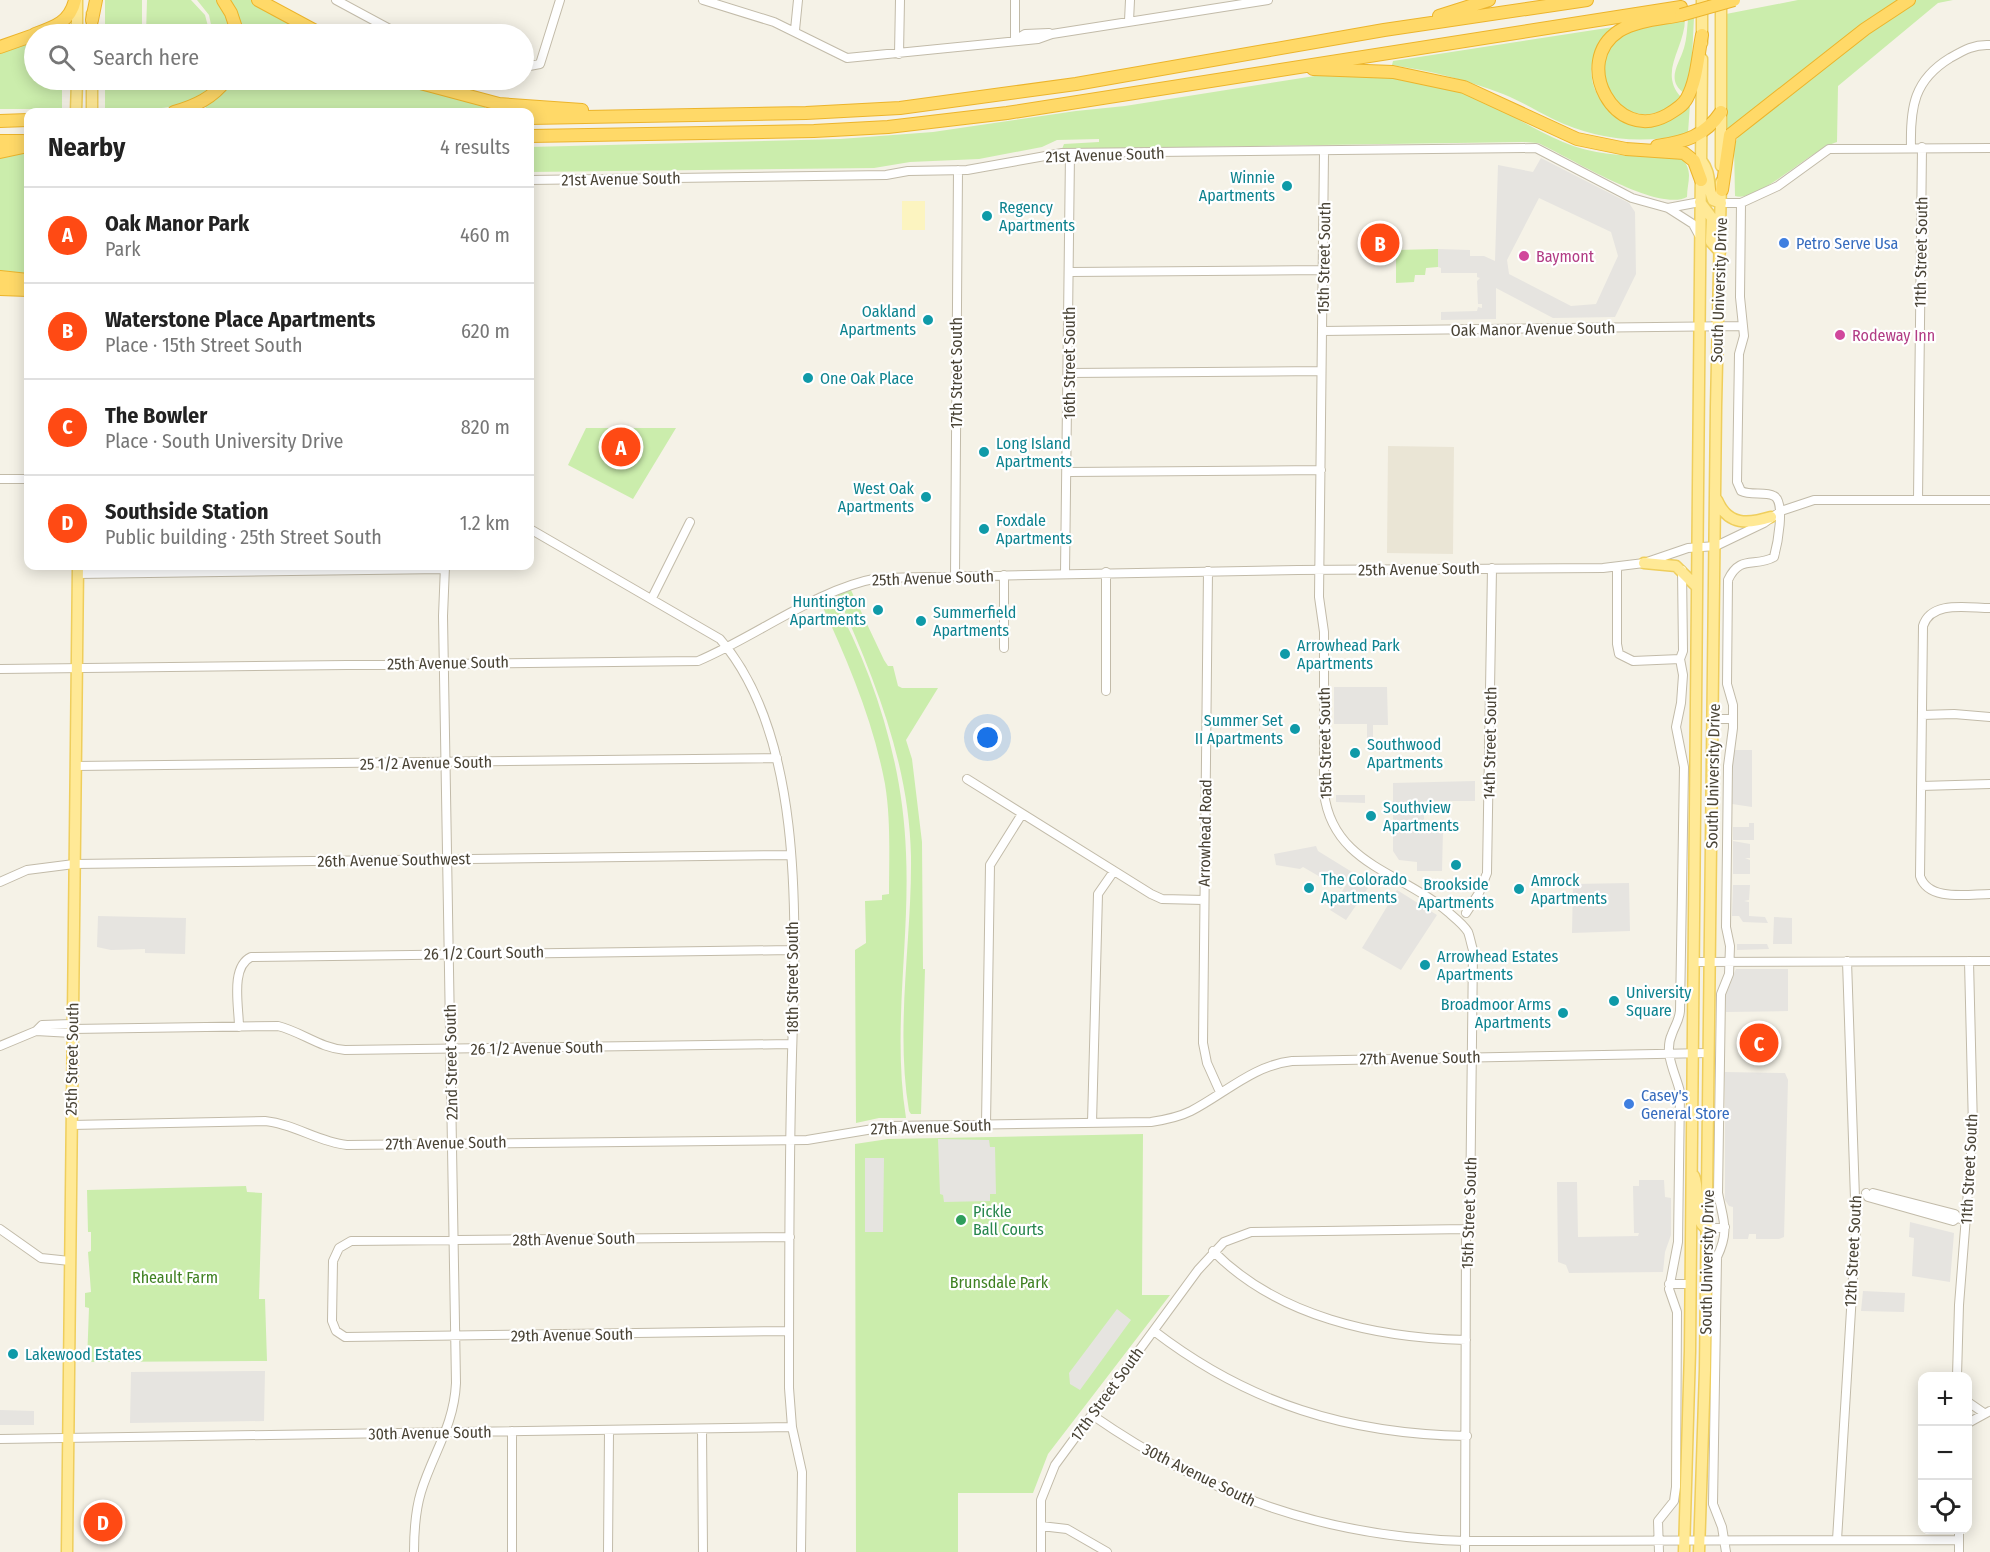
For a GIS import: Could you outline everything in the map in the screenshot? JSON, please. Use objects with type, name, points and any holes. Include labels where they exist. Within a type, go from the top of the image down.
[{"type":"highway","points":[[58,24],[72,14],[76,0]]},
{"type":"highway","points":[[92,20],[96,0]]},
{"type":"highway","points":[[223,0],[234,24]]},
{"type":"highway","points":[[258,0],[302,24]]},
{"type":"highway","points":[[1384,30],[1489,0]]},
{"type":"highway","points":[[534,118],[806,113],[898,108],[970,100],[1384,30],[1587,0]]},
{"type":"highway","points":[[1702,35],[1695,77],[1687,98],[1677,110],[1661,118],[1645,121],[1626,117],[1606,100],[1600,87],[1599,60],[1602,48],[1609,39],[1633,25],[1727,0]]},
{"type":"highway","points":[[534,136],[888,127],[1007,113],[1288,68],[1681,11],[1734,0]]},
{"type":"highway","points":[[1721,196],[1730,135],[1865,29],[1909,0]]},
{"type":"highway","points":[[0,47],[24,39]]},
{"type":"highway","points":[[1288,68],[1393,72],[1440,80],[1488,96],[1578,138],[1626,149],[1684,153],[1694,161],[1701,180]]},
{"type":"highway","points":[[188,108],[195,106],[218,90]]},
{"type":"highway","points":[[446,90],[499,104],[661,116]]},
{"type":"highway","points":[[1626,149],[1677,143],[1702,134],[1721,112]]},
{"type":"highway","points":[[0,121],[24,120]]},
{"type":"highway","points":[[534,144],[633,135]]},
{"type":"highway","points":[[0,141],[24,143]]},
{"type":"highway","points":[[0,152],[24,144]]},
{"type":"highway","points":[[0,278],[24,280]]},
{"type":"highway","points":[[0,289],[24,290]]},
{"type":"main road","points":[[76,0],[77,24]]},
{"type":"main road","points":[[92,0],[92,24]]},
{"type":"main road","name":"South University Drive","points":[[1684,1546],[1691,1284],[1702,0]]},
{"type":"main road","name":"South University Drive","points":[[1699,1547],[1706,1351],[1721,196],[1721,0]]},
{"type":"main road","points":[[76,108],[77,90]]},
{"type":"main road","points":[[92,90],[92,108]]},
{"type":"main road","points":[[1701,160],[1710,172],[1710,192],[1713,200],[1721,196]]},
{"type":"main road","points":[[1700,202],[1712,218],[1711,242],[1720,252]]},
{"type":"main road","points":[[1716,496],[1722,510],[1732,520],[1754,522],[1776,514]]},
{"type":"main road","points":[[1644,563],[1676,566],[1697,587]]},
{"type":"main road","name":"25th Street South","points":[[67,1552],[78,570]]},
{"type":"main road","points":[[1697,649],[1704,658],[1703,705],[1705,712],[1713,719]]},
{"type":"main road","points":[[1696,727],[1704,730],[1706,774],[1712,786]]},
{"type":"main road","points":[[1692,1170],[1699,1187],[1698,1216],[1707,1229]]},
{"type":"main road","points":[[1691,1284],[1699,1291],[1699,1340],[1706,1351]]},
{"type":"street","points":[[336,0],[380,24]]},
{"type":"street","points":[[534,64],[540,63],[560,0]]},
{"type":"street","points":[[703,0],[795,30],[847,58],[1015,40],[1025,34],[1052,34],[1268,0]]},
{"type":"street","points":[[795,30],[798,0]]},
{"type":"street","points":[[899,54],[900,0]]},
{"type":"street","points":[[1015,0],[1015,40]]},
{"type":"street","points":[[1130,0],[1130,21]]},
{"type":"street","points":[[1911,147],[1912,107],[1918,91],[1934,68],[1967,48],[1990,45]]},
{"type":"street","name":"11th Street South","points":[[1918,500],[1922,147]]},
{"type":"street","name":"21st Avenue South","points":[[534,180],[886,175],[908,171],[958,170],[1070,153],[1536,148],[1632,198],[1668,208],[1693,224],[1699,235]]},
{"type":"street","points":[[1721,196],[1741,203],[1778,186],[1828,149],[1990,148]]},
{"type":"street","name":"15th Street South","points":[[1324,152],[1319,597],[1324,632],[1324,794],[1327,815],[1349,849],[1436,901],[1467,932],[1473,950],[1466,1340],[1465,1552]]},
{"type":"street","name":"16th Street South","points":[[1065,573],[1069,472],[1070,153]]},
{"type":"street","name":"17th Street South","points":[[955,576],[958,170]]},
{"type":"street","name":"21st Avenue South","points":[[1668,208],[1700,202]]},
{"type":"street","points":[[1726,1552],[1722,1527],[1713,1504],[1717,1257],[1725,1240],[1725,1216],[1718,1193],[1721,994],[1729,974],[1730,961],[1726,927],[1728,766],[1733,705],[1726,684],[1728,580],[1737,566],[1745,562],[1767,561],[1774,557],[1778,499],[1773,495],[1748,494],[1741,491],[1737,482],[1739,354],[1743,344],[1740,297],[1741,203]]},
{"type":"street","points":[[1070,272],[1324,270]]},
{"type":"street","name":"Oak Manor Avenue South","points":[[1322,331],[1743,326]]},
{"type":"street","points":[[1069,373],[1321,371]]},
{"type":"street","points":[[1069,472],[1321,470]]},
{"type":"street","points":[[0,479],[24,479]]},
{"type":"street","points":[[1716,546],[1776,514],[1814,500],[1990,500]]},
{"type":"street","points":[[652,598],[690,522]]},
{"type":"street","name":"18th Street South","points":[[534,531],[720,639],[728,648],[754,693],[784,782],[791,855],[792,950],[789,1331],[792,1427],[802,1472],[801,1552]]},
{"type":"street","name":"25th Avenue South","points":[[0,669],[698,661],[853,584],[878,578],[1320,569],[1617,567],[1644,563],[1698,547],[1716,546]]},
{"type":"street","points":[[1617,567],[1619,654],[1633,661],[1680,659]]},
{"type":"street","name":"14th Street South","points":[[1466,913],[1479,893],[1487,873],[1492,568]]},
{"type":"street","name":"22nd Street South","points":[[414,1552],[415,1521],[421,1493],[447,1432],[455,1402],[444,570]]},
{"type":"street","points":[[1659,1552],[1658,1521],[1674,1502],[1676,1487],[1678,1321],[1669,1284],[1677,1258],[1678,1242],[1680,1098],[1670,1053],[1671,1035],[1678,1024],[1680,1011],[1684,767],[1676,727],[1683,675],[1680,659],[1683,651],[1682,570]]},
{"type":"street","name":"Arrowhead Road","points":[[1208,571],[1203,1043],[1207,1063],[1220,1092]]},
{"type":"street","points":[[1106,573],[1106,691]]},
{"type":"street","points":[[1004,575],[1004,648]]},
{"type":"street","points":[[1990,608],[1938,609],[1925,618],[1923,626],[1921,786],[1922,882],[1938,893],[1990,894]]},
{"type":"street","points":[[1922,715],[1954,714],[1990,717]]},
{"type":"street","points":[[1713,719],[1733,719]]},
{"type":"street","name":"25 1/2 Avenue South","points":[[75,766],[777,758]]},
{"type":"street","points":[[967,779],[1162,899],[1204,900]]},
{"type":"street","points":[[1921,786],[1990,784]]},
{"type":"street","points":[[986,1125],[990,866],[1022,814]]},
{"type":"street","name":"26th Avenue Southwest","points":[[0,882],[35,868],[74,864],[791,855]]},
{"type":"street","points":[[1092,1123],[1098,894],[1114,871]]},
{"type":"street","name":"26 1/2 Court South","points":[[239,1027],[238,973],[241,964],[251,957],[792,950]]},
{"type":"street","name":"12th Street South","points":[[1837,1540],[1856,1192],[1847,961]]},
{"type":"street","name":"11th Street South","points":[[1958,1372],[1962,1219],[1973,1128],[1969,961]]},
{"type":"street","points":[[1694,962],[1990,961]]},
{"type":"street","name":"26 1/2 Avenue South","points":[[0,1046],[36,1031],[278,1026],[334,1049],[791,1044]]},
{"type":"street","name":"27th Avenue South","points":[[71,1125],[265,1121],[291,1125],[330,1143],[790,1140],[828,1138],[875,1127],[1147,1123],[1193,1110],[1245,1077],[1284,1061],[1709,1053]]},
{"type":"street","points":[[1856,1192],[1866,1193],[1868,1197],[1953,1221],[1962,1219]]},
{"type":"street","points":[[1707,1229],[1725,1227]]},
{"type":"street","points":[[0,1229],[41,1258],[70,1261]]},
{"type":"street","points":[[1466,1340],[1422,1339],[1329,1320],[1272,1295],[1231,1269],[1213,1251],[1233,1237],[1251,1232],[1468,1229]]},
{"type":"street","name":"28th Avenue South","points":[[354,1337],[345,1337],[336,1331],[333,1321],[333,1261],[339,1248],[351,1241],[790,1237]]},
{"type":"street","name":"17th Street South","points":[[1041,1552],[1041,1500],[1055,1465],[1213,1251]]},
{"type":"street","points":[[1669,1284],[1691,1284]]},
{"type":"street","name":"29th Avenue South","points":[[354,1337],[789,1331]]},
{"type":"street","points":[[1154,1331],[1211,1370],[1262,1396],[1312,1414],[1365,1428],[1415,1435],[1467,1436]]},
{"type":"street","points":[[1972,1404],[1987,1412]]},
{"type":"street","points":[[1972,1421],[1987,1412]]},
{"type":"street","name":"30th Avenue South","points":[[1092,1415],[1124,1437],[1182,1470],[1236,1496],[1281,1512],[1371,1532],[1433,1540],[1658,1540],[1699,1547],[1725,1542],[1959,1540]]},
{"type":"street","name":"30th Avenue South","points":[[0,1438],[68,1439],[512,1431],[609,1432],[792,1427]]},
{"type":"street","points":[[702,1430],[703,1552]]},
{"type":"street","points":[[512,1431],[512,1552]]},
{"type":"street","points":[[608,1552],[609,1432]]},
{"type":"street","points":[[1041,1526],[1067,1529],[1107,1552]]},
{"type":"street","points":[[1959,1534],[1959,1552]]},
{"type":"shaded area","points":[[1541,158],[1629,203],[1635,212],[1636,274],[1615,317],[1553,318],[1496,288],[1496,319],[1441,320],[1441,312],[1477,311],[1478,307],[1482,308],[1482,304],[1478,304],[1477,281],[1480,278],[1477,277],[1477,273],[1441,273],[1441,268],[1438,267],[1438,249],[1470,250],[1470,256],[1484,256],[1495,261],[1498,165],[1533,172]],"holes":[[[1539,198],[1611,232],[1618,256],[1596,304],[1571,306],[1509,274],[1507,260]]]},
{"type":"shaded area","points":[[1388,446],[1454,447],[1453,554],[1387,553]]},
{"type":"shaded area","points":[[1334,687],[1387,687],[1388,725],[1373,725],[1373,739],[1367,739],[1367,724],[1334,724]]},
{"type":"shaded area","points":[[1733,750],[1752,750],[1752,807],[1732,804]]},
{"type":"shaded area","points":[[1475,781],[1475,801],[1424,801],[1424,829],[1443,829],[1442,871],[1417,871],[1417,862],[1399,860],[1393,851],[1393,783]]},
{"type":"shaded area","points":[[1336,795],[1365,795],[1365,803],[1336,802]]},
{"type":"shaded area","points":[[1749,823],[1754,823],[1754,840],[1733,840],[1733,827],[1749,827]]},
{"type":"shaded area","points":[[1733,841],[1750,844],[1750,858],[1745,858],[1750,860],[1750,874],[1733,874]]},
{"type":"shaded area","points":[[1316,846],[1318,851],[1352,872],[1341,889],[1303,867],[1300,869],[1276,865],[1274,854]]},
{"type":"shaded area","points":[[1351,877],[1368,888],[1346,920],[1330,910]]},
{"type":"shaded area","points":[[1629,883],[1630,931],[1572,933],[1573,884]]},
{"type":"shaded area","points":[[1733,885],[1750,885],[1749,900],[1744,901],[1749,902],[1749,916],[1765,917],[1768,923],[1743,922],[1739,916],[1732,916]]},
{"type":"shaded area","points":[[1397,890],[1437,915],[1401,970],[1362,948]]},
{"type":"shaded area","points":[[98,916],[186,918],[185,954],[145,953],[145,949],[111,950],[97,947]]},
{"type":"shaded area","points":[[1774,917],[1792,918],[1792,944],[1773,944]]},
{"type":"shaded area","points":[[1737,944],[1767,944],[1769,949],[1737,950]]},
{"type":"shaded area","points":[[1736,969],[1788,969],[1788,1011],[1726,1012],[1726,990]]},
{"type":"shaded area","points":[[1725,1072],[1785,1073],[1788,1080],[1784,1237],[1779,1239],[1756,1239],[1756,1234],[1749,1234],[1748,1239],[1733,1239],[1733,1207],[1729,1206],[1725,1200]]},
{"type":"shaded area","points":[[938,1139],[989,1140],[990,1147],[995,1147],[996,1194],[990,1194],[990,1201],[944,1202],[943,1195],[940,1194]]},
{"type":"shaded area","points":[[865,1158],[884,1158],[883,1232],[865,1232]]},
{"type":"shaded area","points":[[1639,1180],[1664,1180],[1665,1197],[1671,1198],[1671,1235],[1665,1252],[1663,1272],[1569,1273],[1566,1265],[1558,1262],[1557,1182],[1577,1182],[1578,1237],[1638,1236],[1639,1233],[1634,1233],[1633,1186],[1639,1186]]},
{"type":"shaded area","points":[[1910,1222],[1954,1233],[1950,1282],[1912,1276],[1914,1238],[1909,1237]]},
{"type":"shaded area","points":[[1863,1291],[1905,1293],[1904,1312],[1861,1311]]},
{"type":"shaded area","points":[[1117,1309],[1131,1320],[1080,1390],[1070,1384],[1069,1373]]},
{"type":"shaded area","points":[[265,1371],[264,1421],[130,1423],[131,1372]]},
{"type":"shaded area","points":[[0,1410],[34,1411],[34,1425],[0,1425]]},
{"type":"green space","points":[[105,0],[142,0],[142,24],[105,24]]},
{"type":"green space","points":[[147,0],[191,0],[205,15],[207,24],[146,24]]},
{"type":"green space","points":[[197,0],[217,0],[230,24],[211,24],[209,15]]},
{"type":"green space","points":[[228,0],[251,0],[295,24],[237,24]]},
{"type":"green space","points":[[1798,0],[1899,0],[1727,130],[1726,14]]},
{"type":"green space","points":[[1916,0],[1953,0],[1938,3],[1838,86],[1837,142],[1757,192],[1735,196],[1734,146],[1740,132],[1906,5]]},
{"type":"green space","points":[[1694,18],[1691,77],[1685,94],[1676,83],[1675,72],[1685,44],[1688,19]]},
{"type":"green space","points":[[1685,19],[1684,30],[1672,69],[1675,88],[1681,97],[1662,111],[1643,114],[1627,109],[1614,98],[1605,83],[1602,67],[1607,51],[1619,38],[1634,30]]},
{"type":"green space","points":[[1620,26],[1606,36],[1597,48],[1592,62],[1595,89],[1601,101],[1612,113],[1626,122],[1690,104],[1688,133],[1636,140],[1602,136],[1569,126],[1510,97],[1476,84],[1392,65],[1393,61]]},
{"type":"green space","points":[[24,42],[24,90],[62,90],[62,108],[0,109],[0,50]]},
{"type":"green space","points":[[1321,75],[1420,81],[1467,94],[1549,136],[1577,147],[1620,155],[1679,156],[1689,171],[1687,197],[1674,200],[1635,191],[1538,143],[1523,142],[1062,149],[1064,144],[1099,142],[1099,139],[1057,140],[1042,147],[979,159],[910,162],[874,168],[534,172],[534,147],[840,139],[933,132],[1125,106]]},
{"type":"green space","points":[[105,90],[211,90],[197,99],[168,107],[105,108]]},
{"type":"green space","points":[[221,90],[438,90],[486,103],[485,108],[206,108],[205,106]]},
{"type":"green space","points":[[24,152],[24,276],[0,273],[0,155]]},
{"type":"green space","points":[[1438,249],[1438,267],[1426,268],[1425,275],[1415,275],[1414,282],[1396,283],[1396,250]]},
{"type":"green space","points":[[586,428],[676,428],[633,499],[568,465]]},
{"type":"green space","points":[[850,588],[884,660],[888,666],[893,666],[898,686],[938,688],[906,740],[912,759],[922,842],[923,969],[925,969],[921,1114],[911,1114],[909,1111],[905,1079],[905,984],[911,888],[909,821],[904,787],[887,721],[864,657],[837,594]]},
{"type":"green space","points":[[832,596],[861,657],[884,721],[899,786],[906,853],[907,886],[901,1052],[906,1118],[879,1118],[856,1123],[855,950],[866,943],[865,901],[882,900],[882,895],[889,894],[889,825],[885,784],[867,714],[821,603]]},
{"type":"green space","name":"Brunsdale Park","points":[[1143,1134],[1142,1295],[1170,1295],[1048,1454],[1033,1493],[958,1493],[958,1552],[856,1552],[855,1144],[888,1139]]},
{"type":"green space","name":"Rheault Farm","points":[[246,1186],[247,1192],[262,1193],[259,1299],[265,1299],[267,1361],[87,1362],[89,1308],[85,1307],[85,1293],[91,1292],[88,1252],[91,1251],[91,1232],[88,1232],[87,1190]]},
{"type":"sand","points":[[902,201],[925,201],[925,230],[902,230]]},
{"type":"place","name":"Winnie Apartments","points":[[1287,186]]},
{"type":"place","name":"Regency Apartments","points":[[987,216]]},
{"type":"place","name":"Waterstone Place Apartments","points":[[1380,243]]},
{"type":"place","name":"Petro Serve Usa","points":[[1784,243]]},
{"type":"place","name":"Baymont","points":[[1524,256]]},
{"type":"place","name":"Oakland Apartments","points":[[928,320]]},
{"type":"place","name":"Rodeway Inn","points":[[1840,335]]},
{"type":"place","name":"One Oak Place","points":[[808,378]]},
{"type":"place","name":"Oak Manor Park","points":[[621,447]]},
{"type":"place","name":"Long Island Apartments","points":[[984,452]]},
{"type":"place","name":"West Oak Apartments","points":[[926,497]]},
{"type":"place","name":"Foxdale Apartments","points":[[984,529]]},
{"type":"place","name":"Huntington Apartments","points":[[878,610]]},
{"type":"place","name":"Summerfield Apartments","points":[[921,621]]},
{"type":"place","name":"Arrowhead Park Apartments","points":[[1285,654]]},
{"type":"place","name":"Summer Set II Apartments","points":[[1295,729]]},
{"type":"place","name":"Southwood Apartments","points":[[1355,753]]},
{"type":"place","name":"Southview Apartments","points":[[1371,816]]},
{"type":"place","name":"Brookside Apartments","points":[[1456,865]]},
{"type":"place","name":"The Colorado Apartments","points":[[1309,888]]},
{"type":"place","name":"Amrock Apartments","points":[[1519,889]]},
{"type":"place","name":"Arrowhead Estates Apartments","points":[[1425,965]]},
{"type":"place","name":"University Square","points":[[1614,1001]]},
{"type":"place","name":"Broadmoor Arms Apartments","points":[[1563,1013]]},
{"type":"place","name":"The Bowler","points":[[1759,1043]]},
{"type":"place","name":"Casey's General Store","points":[[1629,1104]]},
{"type":"place","name":"Pickle Ball Courts","points":[[961,1220]]},
{"type":"place","name":"Lakewood Estates","points":[[13,1354]]},
{"type":"place","name":"Southside Station","points":[[103,1522]]}]
